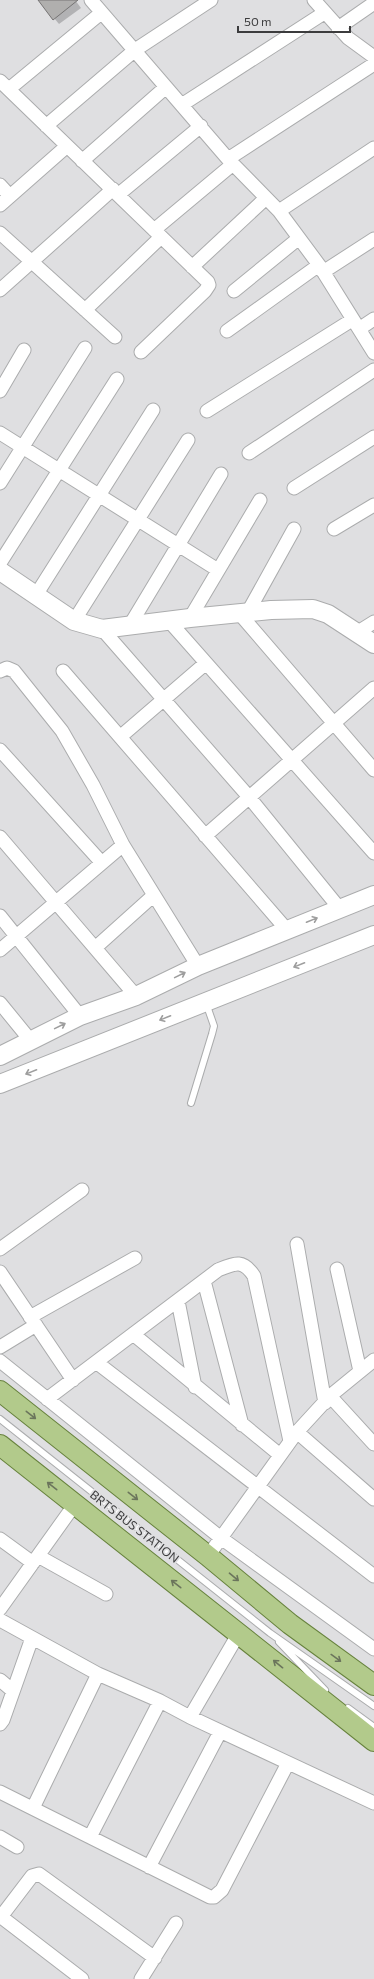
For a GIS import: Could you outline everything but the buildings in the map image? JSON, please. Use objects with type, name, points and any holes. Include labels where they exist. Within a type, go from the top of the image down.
[{"type":"main road","points":[[0,1391],[208,1556],[290,1624],[374,1685]]},
{"type":"main road","points":[[0,1445],[374,1741]]},
{"type":"street","points":[[91,0],[166,87],[183,104],[231,162],[279,211],[321,269],[374,353]]},
{"type":"street","points":[[46,126],[135,50],[211,0]]},
{"type":"street","points":[[314,0],[338,28],[358,46],[374,57]]},
{"type":"street","points":[[338,28],[374,3]]},
{"type":"street","points":[[101,13],[4,85],[208,282],[208,288],[141,352]]},
{"type":"street","points":[[183,104],[324,13]]},
{"type":"street","points":[[85,310],[157,234],[231,162],[374,64]]},
{"type":"street","points":[[82,161],[166,87]]},
{"type":"street","points":[[0,290],[116,192],[201,126]]},
{"type":"street","points":[[0,205],[67,146]]},
{"type":"street","points":[[279,211],[374,148]]},
{"type":"street","points":[[0,185],[10,196]]},
{"type":"street","points":[[192,267],[266,198]]},
{"type":"street","points":[[0,233],[115,338]]},
{"type":"street","points":[[234,291],[300,238]]},
{"type":"street","points":[[227,331],[321,269],[374,239]]},
{"type":"street","points":[[207,411],[355,324],[374,319]]},
{"type":"street","points":[[0,483],[85,348]]},
{"type":"street","points":[[0,390],[24,350]]},
{"type":"street","points":[[249,453],[374,370]]},
{"type":"street","points":[[0,563],[117,379]]},
{"type":"street","points":[[36,595],[153,410]]},
{"type":"street","points":[[0,433],[218,570]]},
{"type":"street","points":[[294,488],[374,437]]},
{"type":"street","points":[[74,621],[188,440]]},
{"type":"street","points":[[130,625],[220,474]]},
{"type":"street","points":[[190,618],[260,500]]},
{"type":"street","points":[[334,529],[374,505]]},
{"type":"street","points":[[243,613],[294,529]]},
{"type":"street","points":[[0,571],[74,621],[102,629],[190,618],[271,610],[301,609],[321,611],[358,632],[374,644]]},
{"type":"street","points":[[243,613],[333,723],[372,764]]},
{"type":"street","points":[[169,621],[374,853]]},
{"type":"street","points":[[358,632],[374,622]]},
{"type":"street","points":[[102,629],[249,797],[340,909]]},
{"type":"street","points":[[120,738],[206,663]]},
{"type":"street","points":[[0,671],[7,668],[14,671],[52,718],[93,785],[123,845],[198,966]]},
{"type":"street","points":[[63,671],[287,930]]},
{"type":"street","points":[[205,836],[374,688]]},
{"type":"street","points":[[0,750],[102,863]]},
{"type":"street","points":[[0,837],[136,996]]},
{"type":"street","points":[[0,950],[123,845]]},
{"type":"street","points":[[95,948],[154,895]]},
{"type":"street","points":[[0,1056],[80,1016],[136,996],[198,966],[374,895]]},
{"type":"street","points":[[0,916],[80,1016]]},
{"type":"street","points":[[0,1084],[374,935]]},
{"type":"street","points":[[0,1002],[31,1040]]},
{"type":"street","points":[[0,1249],[82,1190]]},
{"type":"street","points":[[297,1244],[328,1400],[374,1444]]},
{"type":"street","points":[[0,1347],[33,1321],[135,1258]]},
{"type":"street","points":[[47,1399],[218,1270],[240,1264],[248,1267],[254,1276],[293,1436],[374,1499]]},
{"type":"street","points":[[208,1556],[293,1436],[328,1400],[370,1366],[337,1269]]},
{"type":"street","points":[[1,1275],[73,1380]]},
{"type":"street","points":[[204,1281],[242,1425]]},
{"type":"street","points":[[178,1301],[195,1387]]},
{"type":"street","points":[[133,1334],[195,1387],[280,1455]]},
{"type":"street","points":[[0,1362],[221,1538],[374,1648]]},
{"type":"street","points":[[96,1362],[374,1576]]},
{"type":"street","points":[[0,1609],[75,1504]]},
{"type":"street","points":[[0,1539],[35,1559],[106,1594]]},
{"type":"street","points":[[0,1620],[98,1674],[160,1701],[220,1732],[374,1802]]},
{"type":"street","points":[[190,1717],[239,1633]]},
{"type":"street","points":[[0,1724],[32,1638]]},
{"type":"street","points":[[33,1808],[98,1674]]},
{"type":"street","points":[[0,1680],[13,1692]]},
{"type":"street","points":[[90,1837],[160,1701]]},
{"type":"street","points":[[149,1867],[220,1732]]},
{"type":"street","points":[[0,1792],[210,1897],[218,1896],[222,1890],[288,1763]]},
{"type":"street","points":[[0,1837],[17,1847]]},
{"type":"street","points":[[82,1979],[0,1917],[32,1876],[39,1874],[155,1958]]},
{"type":"street","points":[[141,1979],[176,1923]]},
{"type":"lane","points":[[191,1103],[214,1026],[206,1002]]},
{"type":"lane","name":"BRTS BUS STATION","points":[[0,1419],[270,1633]]},
{"type":"lane","points":[[270,1633],[331,1695]]},
{"type":"lane","points":[[270,1633],[374,1706]]},
{"type":"lane","points":[[343,1704],[374,1727]]}]
